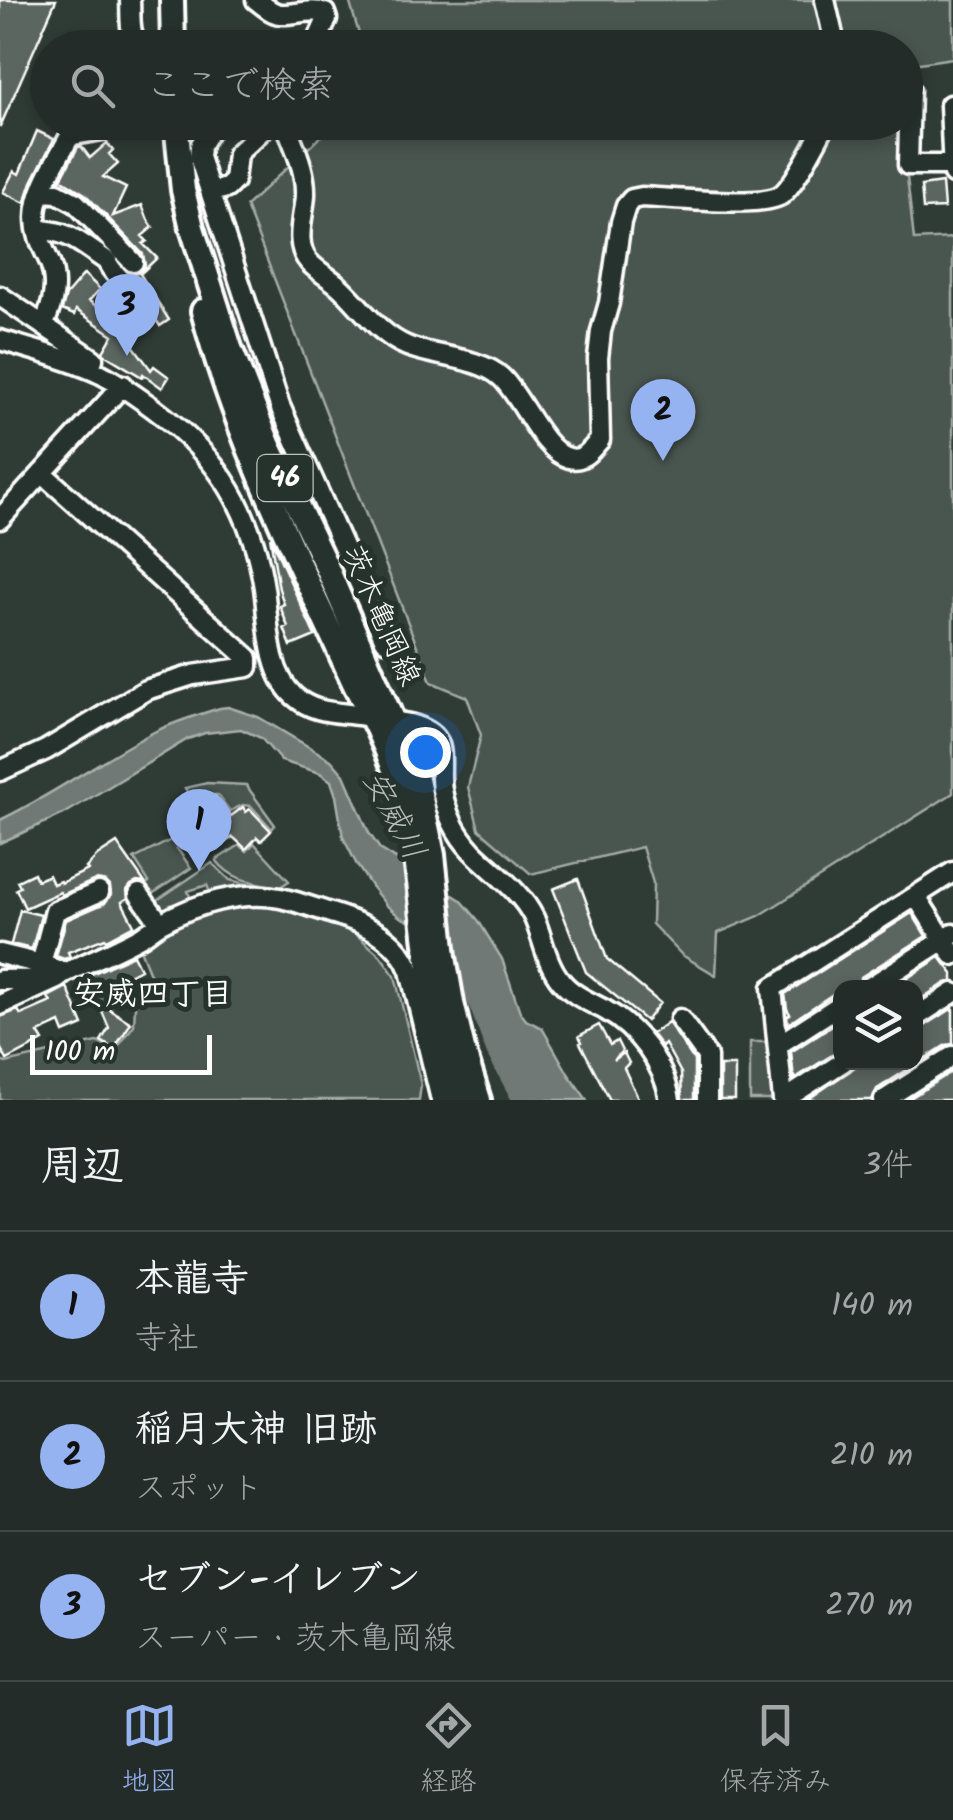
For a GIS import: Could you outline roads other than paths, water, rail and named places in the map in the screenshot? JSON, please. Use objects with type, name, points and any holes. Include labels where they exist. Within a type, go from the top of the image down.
[{"type":"main road","points":[[172,0],[172,30]]},
{"type":"main road","name":"茨木亀岡線","points":[[178,140],[203,311],[228,397],[354,684],[384,720],[406,805],[424,853],[456,1022],[479,1100]]},
{"type":"main road","name":"茨木亀岡線","points":[[424,853],[424,936],[430,982],[460,1100]]},
{"type":"street","points":[[130,0],[132,30]]},
{"type":"street","points":[[256,0],[280,14],[310,9],[326,13],[322,30]]},
{"type":"street","points":[[825,0],[832,30]]},
{"type":"street","points":[[953,105],[953,174]]},
{"type":"street","points":[[44,324],[54,291],[52,270],[36,230],[38,203],[68,140]]},
{"type":"street","points":[[204,140],[199,157],[280,406],[385,640]]},
{"type":"street","points":[[211,192],[227,188],[234,180],[237,154],[252,140]]},
{"type":"street","points":[[292,140],[305,173],[301,250],[308,262],[341,287],[370,320],[404,345],[485,367],[501,377],[544,436],[566,458],[588,453],[600,440],[598,358],[626,206],[642,196],[746,202],[780,196],[816,140]]},
{"type":"street","points":[[909,140],[908,165],[952,166]]},
{"type":"street","points":[[42,192],[57,192],[76,204],[133,262]]},
{"type":"street","points":[[36,230],[65,233],[108,261],[129,290]]},
{"type":"street","points":[[0,296],[94,359],[90,369]]},
{"type":"street","points":[[0,340],[90,369],[123,385],[201,448],[235,496],[258,560],[276,664],[286,686],[304,704],[322,712],[424,728],[438,739],[443,795],[464,842],[532,914],[562,982],[627,1025],[643,1042],[662,1074],[670,1100]]},
{"type":"street","points":[[0,519],[123,385]]},
{"type":"street","points":[[0,771],[46,750],[146,690],[193,675],[248,667],[248,658],[42,472]]},
{"type":"street","points":[[833,1069],[784,1100],[772,988],[953,872]]},
{"type":"street","points":[[40,964],[55,911],[99,892]]},
{"type":"street","points":[[139,894],[160,923]]},
{"type":"street","points":[[883,980],[950,943],[916,896]]},
{"type":"street","points":[[0,1005],[189,910],[248,898],[279,898],[348,919],[392,942],[404,956],[441,1100]]},
{"type":"street","points":[[0,954],[40,964],[61,976]]},
{"type":"street","points":[[0,980],[61,976]]},
{"type":"street","points":[[923,1012],[953,993]]},
{"type":"street","points":[[778,1045],[833,1010]]},
{"type":"street","points":[[680,1019],[706,1056],[707,1100]]},
{"type":"street","points":[[884,1100],[953,1056]]},
{"type":"waterway","name":"安威川","points":[[450,932],[463,945],[497,1050],[524,1100]]},
{"type":"place","name":"セブン-イレブン","points":[[127,356]]},
{"type":"place","name":"稲月大神 旧跡","points":[[663,461]]},
{"type":"place","name":"本龍寺","points":[[199,871]]},
{"type":"district","name":"安威四丁目","points":[[153,995]]}]
